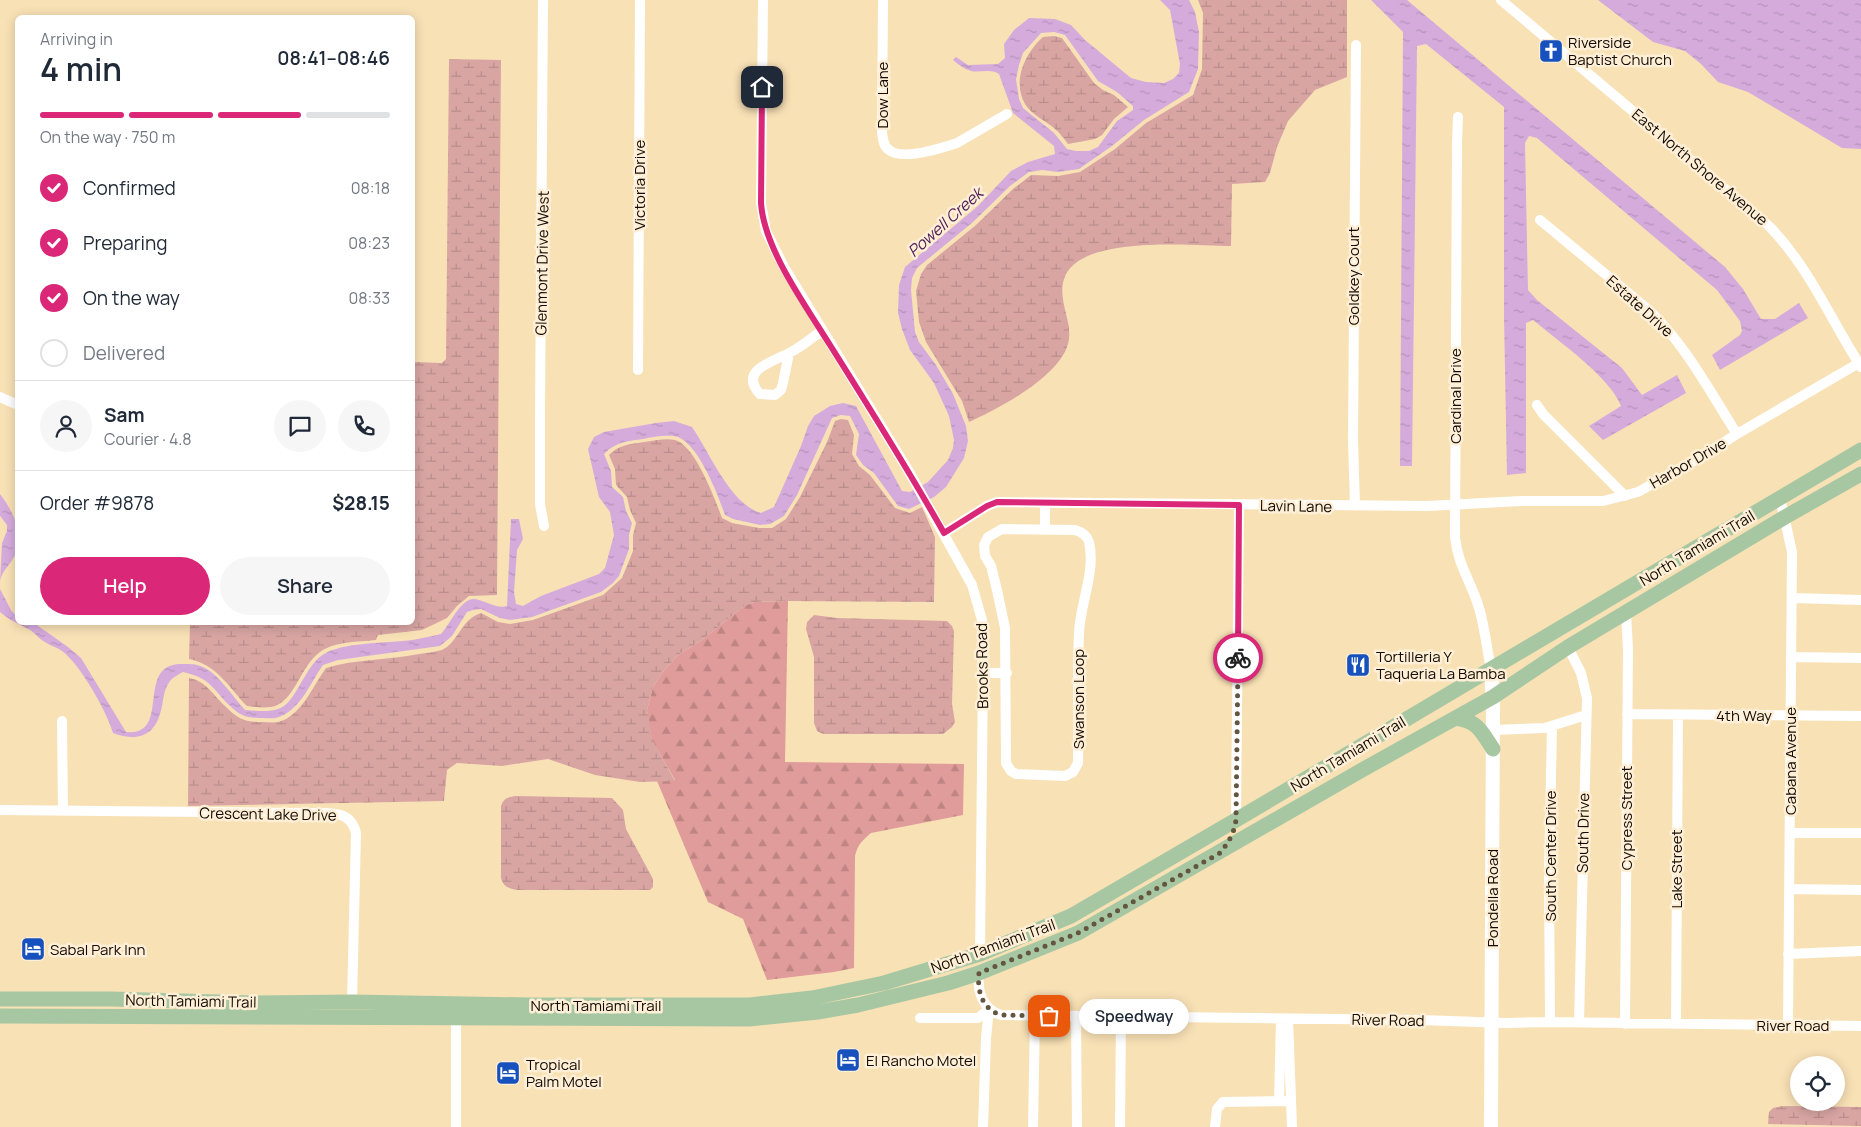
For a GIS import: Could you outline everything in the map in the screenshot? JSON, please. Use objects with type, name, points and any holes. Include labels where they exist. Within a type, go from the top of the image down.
[{"type":"main road","name":"North Tamiami Trail","points":[[0,1016],[174,1017],[750,1005],[812,998],[884,984],[980,954],[1071,916],[1491,670],[1861,450]]},
{"type":"main road","name":"North Tamiami Trail","points":[[0,999],[254,1003],[352,1002],[456,1011],[668,1019],[748,1019],[818,1012],[879,1000],[948,983],[979,973],[1078,933],[1493,697],[1568,647],[1785,517],[1861,474]]},
{"type":"main road","name":"Pondella Road","points":[[1491,670],[1493,697],[1491,1127]]},
{"type":"main road","points":[[1456,718],[1477,724],[1493,749]]},
{"type":"main road","points":[[1220,853],[1232,837],[1236,820]]},
{"type":"main road","points":[[979,973],[988,959],[1006,948],[1012,940]]},
{"type":"main road","points":[[948,983],[970,966],[980,954]]},
{"type":"main road","points":[[125,1017],[136,1010],[156,1009],[167,1001]]},
{"type":"main road","points":[[174,1017],[184,1008],[206,1006],[214,1001]]},
{"type":"main road","points":[[668,1019],[693,1015],[705,1005]]},
{"type":"main road","points":[[712,1019],[720,1011],[736,1010],[750,1005]]},
{"type":"street","name":"Glenmont Drive West","points":[[543,0],[540,504],[544,526]]},
{"type":"street","name":"Victoria Drive","points":[[638,370],[640,0]]},
{"type":"street","name":"Brooks Road","points":[[763,0],[761,203],[763,222],[784,267],[931,509],[972,585],[980,608],[983,632],[980,954]]},
{"type":"street","name":"Dow Lane","points":[[883,0],[882,132],[883,143],[889,150],[898,154],[908,154],[948,146],[1007,114]]},
{"type":"street","name":"East North Shore Avenue","points":[[1500,0],[1769,226],[1783,240],[1803,269],[1860,365]]},
{"type":"street","name":"Goldkey Court","points":[[1355,506],[1353,430],[1356,45]]},
{"type":"street","name":"Cardinal Drive","points":[[1458,117],[1456,142],[1455,537],[1458,558],[1480,612],[1491,670]]},
{"type":"street","name":"Estate Drive","points":[[1540,220],[1650,311],[1665,326],[1684,349],[1737,434]]},
{"type":"street","points":[[789,353],[822,331]]},
{"type":"street","name":"Harbor Drive","points":[[1625,496],[1638,492],[1700,458],[1737,434],[1860,365]]},
{"type":"street","points":[[0,397],[15,404]]},
{"type":"street","points":[[1537,405],[1549,420],[1625,496]]},
{"type":"street","name":"Lavin Lane","points":[[944,533],[987,506],[997,502],[1455,506],[1521,502],[1603,501],[1625,496]]},
{"type":"street","name":"Cabana Avenue","points":[[1780,498],[1791,546],[1792,598],[1788,1026]]},
{"type":"street","points":[[1045,503],[1045,530]]},
{"type":"street","points":[[1236,820],[1239,505]]},
{"type":"street","name":"Swanson Loop","points":[[1002,529],[1081,532],[1087,537],[1089,542],[1090,570],[1079,632],[1078,763],[1073,772],[1069,774],[1022,775],[1016,774],[1008,768],[1006,753],[1007,673],[1003,614],[991,566],[985,556],[984,545],[988,537],[1002,529]]},
{"type":"street","points":[[1792,598],[1861,600]]},
{"type":"street","name":"Cypress Street","points":[[1624,1024],[1628,650],[1626,612]]},
{"type":"street","name":"South Drive","points":[[1568,647],[1581,673],[1587,698],[1579,1022]]},
{"type":"street","points":[[1791,657],[1861,658]]},
{"type":"street","points":[[983,673],[1007,673]]},
{"type":"street","name":"4th Way","points":[[1627,714],[1861,716]]},
{"type":"street","name":"Lake Street","points":[[1676,1024],[1678,714]]},
{"type":"street","points":[[1493,730],[1537,729],[1586,715]]},
{"type":"street","points":[[62,721],[63,811]]},
{"type":"street","name":"South Center Drive","points":[[1550,1022],[1549,874],[1552,726]]},
{"type":"street","name":"Crescent Lake Drive","points":[[0,810],[306,813],[347,816],[354,824],[356,833],[352,1002]]},
{"type":"street","points":[[1790,833],[1861,833]]},
{"type":"street","points":[[1789,889],[1861,890]]},
{"type":"street","points":[[1788,954],[1861,951]]},
{"type":"street","points":[[979,973],[978,986],[989,1009],[986,1038],[983,1127]]},
{"type":"street","points":[[920,1018],[978,1018],[989,1009]]},
{"type":"street","name":"River Road","points":[[989,1009],[1001,1015],[1035,1016],[1861,1026]]},
{"type":"street","points":[[456,1011],[454,1053],[456,1127]]},
{"type":"street","points":[[1033,1127],[1035,1016]]},
{"type":"street","points":[[1076,1016],[1077,1127]]},
{"type":"street","points":[[1120,1127],[1121,1017]]},
{"type":"street","points":[[1284,1019],[1290,1062],[1292,1127]]},
{"type":"street","points":[[1279,1101],[1279,1062],[1284,1019]]},
{"type":"street","points":[[1279,1062],[1290,1062]]},
{"type":"street","points":[[1214,1127],[1217,1109],[1223,1102],[1291,1101]]},
{"type":"green space","points":[[1198,0],[1347,0],[1347,77],[1315,90],[1288,121],[1277,147],[1270,173],[1265,182],[1232,184],[1231,246],[1165,245],[1113,249],[1091,255],[1074,265],[1064,279],[1062,287],[1069,336],[1068,344],[1062,356],[1053,368],[1026,390],[969,422],[962,401],[926,342],[919,322],[916,291],[921,274],[927,265],[976,225],[1013,189],[1031,175],[1058,176],[1080,172],[1115,149],[1146,123],[1193,95],[1202,69],[1203,13]]},
{"type":"green space","points":[[1054,36],[1062,38],[1094,83],[1114,95],[1128,107],[1114,119],[1102,135],[1095,139],[1068,144],[1057,131],[1028,108],[1021,95],[1020,77],[1026,59],[1043,37]]},
{"type":"green space","points":[[449,59],[501,60],[497,595],[469,596],[447,618],[422,630],[378,635],[376,640],[347,643],[326,648],[313,658],[286,699],[271,707],[247,706],[215,671],[208,666],[189,659],[190,625],[415,625],[415,362],[442,363],[446,359]]},
{"type":"green space","points":[[841,419],[848,420],[854,435],[852,454],[859,466],[870,475],[895,508],[910,513],[922,507],[935,537],[934,602],[788,601],[754,602],[744,606],[702,640],[678,655],[662,673],[653,687],[647,710],[652,739],[675,781],[640,782],[595,775],[548,759],[502,766],[457,763],[447,770],[444,801],[188,806],[189,678],[205,685],[242,719],[256,722],[278,722],[294,714],[326,668],[442,650],[452,642],[468,621],[481,613],[498,622],[510,624],[533,620],[603,595],[622,578],[633,551],[633,535],[636,523],[627,497],[616,485],[615,469],[609,455],[616,449],[625,446],[668,439],[675,440],[690,452],[697,462],[715,498],[722,518],[732,523],[759,528],[772,528],[786,519],[800,497],[827,442],[835,421]]},
{"type":"green space","points":[[788,601],[785,762],[964,764],[963,815],[871,833],[861,843],[855,856],[854,968],[767,980],[743,919],[708,902],[657,781],[675,780],[652,740],[647,710],[653,687],[662,673],[678,655],[702,640],[744,606],[754,602]]},
{"type":"green space","points":[[814,615],[837,618],[947,621],[954,631],[952,704],[955,722],[952,727],[943,734],[823,734],[817,731],[814,723],[814,657],[806,629],[807,622]]},
{"type":"green space","points":[[516,796],[612,798],[623,810],[626,829],[653,879],[653,887],[650,890],[518,890],[507,887],[501,878],[501,806],[507,798]]},
{"type":"green space","points":[[1790,1106],[1790,1111],[1845,1111],[1845,1107],[1861,1107],[1861,1126],[1768,1124],[1769,1112],[1773,1108]]},
{"type":"water","points":[[1160,0],[1189,0],[1195,12],[1199,32],[1198,69],[1189,92],[1144,120],[1079,169],[1058,172],[1042,170],[1029,172],[1010,186],[973,222],[917,268],[912,278],[911,290],[915,332],[919,342],[936,365],[953,394],[966,426],[968,441],[964,458],[946,487],[934,497],[909,509],[898,506],[874,473],[863,465],[856,455],[859,434],[850,416],[841,415],[832,418],[797,495],[784,516],[770,524],[760,525],[733,519],[725,515],[706,469],[683,439],[674,436],[663,436],[622,443],[604,454],[611,471],[612,487],[623,497],[626,511],[632,523],[629,535],[629,549],[619,576],[613,583],[601,592],[532,617],[510,620],[500,618],[481,609],[467,612],[452,636],[440,646],[338,660],[323,665],[294,708],[276,718],[244,716],[229,705],[205,680],[183,672],[173,678],[167,685],[157,722],[148,733],[128,737],[113,733],[105,713],[77,666],[60,650],[20,625],[37,625],[81,658],[126,732],[140,731],[148,724],[155,687],[159,676],[167,667],[180,664],[202,666],[216,676],[245,710],[270,711],[284,706],[294,694],[314,662],[332,650],[374,643],[408,641],[441,634],[461,606],[469,600],[477,599],[497,606],[507,606],[511,519],[519,519],[523,539],[517,550],[514,592],[516,604],[523,606],[541,596],[599,574],[605,568],[614,535],[610,512],[599,497],[588,449],[594,437],[604,432],[674,421],[692,427],[730,489],[750,508],[761,513],[774,507],[814,416],[830,406],[843,403],[856,406],[902,491],[910,492],[928,482],[948,460],[954,440],[949,416],[934,383],[910,350],[902,329],[898,313],[899,285],[905,267],[978,206],[1011,171],[1028,162],[1055,154],[1054,146],[1013,113],[999,74],[992,71],[971,71],[953,60],[956,57],[968,65],[998,64],[1005,58],[1004,44],[1014,30],[1029,18],[1055,19],[1071,25],[1085,40],[1131,78],[1146,82],[1164,83],[1173,79],[1179,73],[1180,64],[1170,10]],"holes":[[[1054,32],[1065,35],[1098,81],[1117,92],[1133,106],[1133,110],[1117,121],[1098,147],[1089,151],[1076,151],[1067,149],[1054,133],[1023,108],[1019,99],[1016,79],[1023,53],[1041,33]]]},
{"type":"water","points":[[1371,0],[1407,0],[1725,267],[1743,289],[1761,319],[1775,319],[1799,303],[1808,318],[1720,370],[1712,355],[1740,335],[1742,331],[1740,321],[1717,290],[1537,138],[1529,136],[1525,143],[1528,290],[1537,300],[1622,368],[1642,395],[1677,375],[1686,393],[1603,440],[1589,426],[1621,406],[1615,395],[1595,372],[1569,349],[1533,320],[1526,323],[1526,473],[1507,475],[1504,317],[1504,107],[1426,44],[1417,46],[1412,466],[1400,466],[1403,32]]},
{"type":"water","points":[[1598,0],[1861,0],[1861,149],[1842,148],[1748,92],[1718,82],[1685,51],[1653,42]]},
{"type":"water","points":[[0,494],[15,521],[15,554],[0,581],[2,543],[7,531],[7,525],[0,516]]},
{"type":"water","points":[[0,589],[15,615],[15,622],[0,612]]},
{"type":"way so far","points":[[1049,1016],[1001,1015],[994,1013],[989,1009],[980,993],[978,986],[979,973],[1078,933],[1220,853],[1232,837],[1236,820],[1238,658]]},
{"type":"place","name":"Riverside Baptist Church","points":[[1551,51]]},
{"type":"place","name":"Tortilleria Y Taqueria La Bamba","points":[[1358,665]]},
{"type":"place","name":"Sabal Park Inn","points":[[33,949]]},
{"type":"place","name":"Speedway","points":[[1049,1016]]},
{"type":"place","name":"El Rancho Motel","points":[[848,1060]]},
{"type":"place","name":"Tropical Palm Motel","points":[[508,1073]]},
{"type":"route","points":[[762,87],[761,203],[766,231],[784,267],[853,383],[890,440],[944,533],[987,506],[997,502],[1239,505],[1238,658]]},
{"type":"water label","name":"Powell Creek","points":[[945,222]]}]
